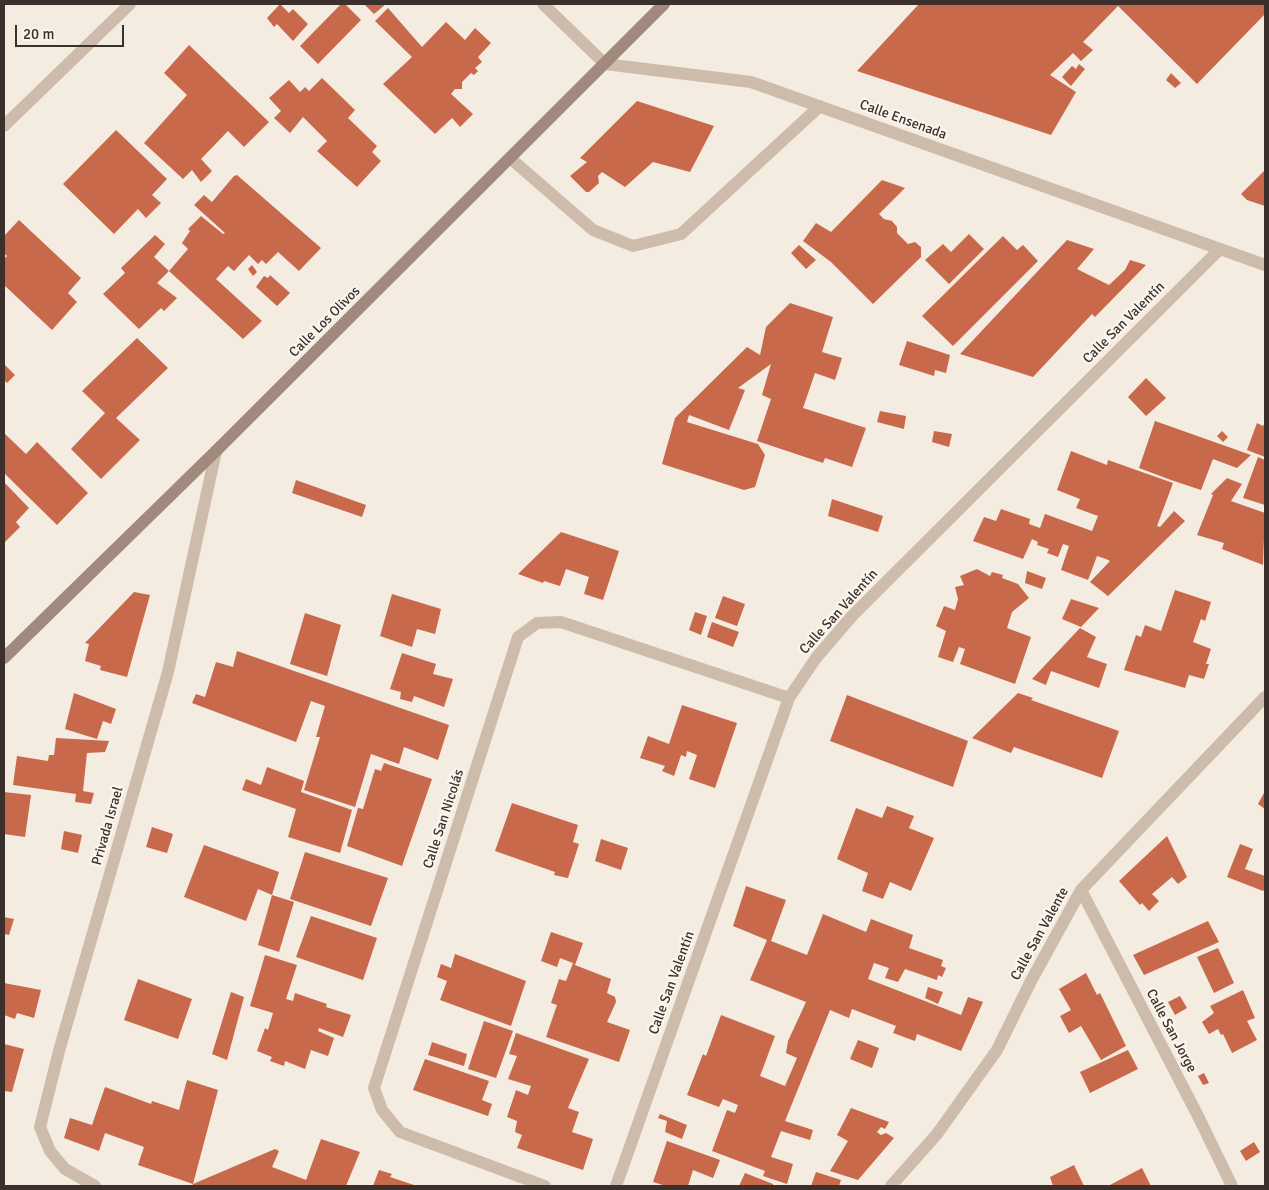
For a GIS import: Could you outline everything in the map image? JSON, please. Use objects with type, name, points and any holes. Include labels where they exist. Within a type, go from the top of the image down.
[{"type":"main road","name":"Calle Los Olivos","points":[[4,658],[216,451],[664,4]]},
{"type":"street","points":[[4,126],[130,4]]},
{"type":"street","points":[[543,4],[605,64]]},
{"type":"street","name":"Calle Ensenada","points":[[605,64],[751,82],[1265,265]]},
{"type":"street","points":[[510,158],[593,230],[633,246],[680,234],[820,106]]},
{"type":"street","name":"Calle San Valentín","points":[[616,1186],[789,698],[816,658],[852,616],[1220,249]]},
{"type":"street","name":"Privada Israel","points":[[95,1186],[65,1169],[50,1151],[40,1127],[62,1042],[168,672],[216,451]]},
{"type":"street","name":"Calle San Nicolás","points":[[545,1186],[400,1132],[382,1110],[374,1088],[518,637],[537,623],[561,622],[789,698]]},
{"type":"street","name":"Calle San Valente","points":[[891,1186],[937,1134],[997,1050],[1031,981],[1081,890],[1265,698]]},
{"type":"street","name":"Calle San Jorge","points":[[1081,890],[1198,1116],[1232,1186]]},
{"type":"building","points":[[280,4],[289,13],[293,9],[308,24],[293,41],[277,24],[274,27],[267,18]]},
{"type":"building","points":[[341,4],[345,4],[361,20],[318,64],[300,46]]},
{"type":"building","points":[[364,4],[386,4],[374,14]]},
{"type":"building","points":[[919,4],[1265,4],[1265,14],[1197,84],[1118,6],[1083,42],[1093,50],[1081,61],[1073,53],[1050,75],[1076,92],[1051,135],[857,71]]},
{"type":"building","points":[[388,8],[422,47],[446,22],[465,40],[475,28],[491,43],[478,57],[482,62],[475,68],[478,71],[474,75],[471,73],[462,82],[462,89],[455,89],[451,94],[473,114],[460,127],[452,118],[435,134],[383,84],[412,57],[375,21]]},
{"type":"building","points":[[189,45],[269,122],[244,147],[228,131],[201,159],[212,171],[201,182],[192,170],[183,179],[144,143],[187,95],[164,73]]},
{"type":"building","points":[[1079,64],[1085,69],[1071,86],[1062,77],[1072,66],[1076,69]]},
{"type":"building","points":[[1171,73],[1181,83],[1175,88],[1166,80]]},
{"type":"building","points":[[322,78],[355,110],[348,118],[377,146],[372,152],[381,161],[357,187],[317,151],[327,141],[303,117],[290,133],[274,118],[281,111],[269,98],[289,80],[300,92],[305,87],[309,91]]},
{"type":"building","points":[[637,101],[714,126],[690,172],[653,162],[625,187],[602,172],[598,176],[599,183],[589,192],[586,192],[570,176],[587,162],[580,158]]},
{"type":"building","points":[[116,130],[167,179],[152,195],[161,203],[146,218],[138,209],[114,234],[63,184]]},
{"type":"building","points":[[1265,170],[1265,206],[1247,200],[1241,194]]},
{"type":"building","points":[[237,175],[321,248],[299,271],[278,252],[266,264],[262,260],[258,264],[249,255],[234,271],[228,266],[216,279],[262,321],[243,339],[169,271],[188,249],[182,243],[190,231],[188,229],[201,216],[223,234],[225,233],[194,205],[204,195],[212,202],[234,176]]},
{"type":"building","points":[[882,180],[905,188],[879,214],[884,219],[892,221],[897,227],[897,233],[908,244],[915,242],[921,247],[921,257],[873,304],[831,262],[803,241],[816,223],[831,232]]},
{"type":"building","points":[[19,220],[81,278],[68,293],[77,302],[52,330],[4,285],[4,259],[7,256],[4,253],[4,236]]},
{"type":"building","points":[[969,234],[984,249],[949,284],[925,260],[943,244],[951,252]]},
{"type":"building","points":[[155,235],[165,244],[154,257],[169,271],[157,283],[177,298],[164,311],[161,308],[139,329],[103,294],[125,273],[121,268]]},
{"type":"building","points":[[1003,236],[1017,250],[1023,245],[1038,261],[953,346],[922,316]]},
{"type":"building","points":[[1067,240],[1094,249],[1077,269],[1109,285],[1125,270],[1130,260],[1146,265],[1095,317],[1092,314],[1033,377],[960,354]]},
{"type":"building","points":[[799,245],[816,260],[806,269],[791,253]]},
{"type":"building","points":[[252,265],[257,272],[253,276],[248,269]]},
{"type":"building","points":[[270,275],[290,293],[277,306],[256,287],[264,276],[268,278]]},
{"type":"building","points":[[790,303],[833,317],[822,352],[842,358],[835,380],[815,373],[803,408],[866,428],[852,467],[825,458],[823,463],[757,441],[771,399],[762,395],[771,364],[738,388],[745,390],[729,430],[689,415],[687,422],[758,444],[765,455],[755,487],[744,490],[662,464],[675,418],[747,347],[760,355],[766,327]]},
{"type":"building","points":[[137,338],[168,368],[116,418],[140,440],[101,479],[71,449],[105,413],[82,391]]},
{"type":"building","points":[[907,341],[950,355],[946,373],[935,370],[934,376],[899,365]]},
{"type":"building","points":[[5,365],[15,375],[7,383],[4,380]]},
{"type":"building","points":[[1146,378],[1166,398],[1146,416],[1128,397]]},
{"type":"building","points":[[880,411],[906,416],[904,429],[877,422]]},
{"type":"building","points":[[1155,421],[1251,455],[1237,468],[1213,459],[1201,490],[1171,480],[1139,468]]},
{"type":"building","points":[[1265,422],[1265,457],[1247,450],[1257,423],[1263,426]]},
{"type":"building","points":[[934,431],[952,434],[949,447],[932,442]]},
{"type":"building","points":[[1222,431],[1228,437],[1223,442],[1217,436]]},
{"type":"building","points":[[4,433],[26,454],[37,442],[88,493],[57,525],[4,473]]},
{"type":"building","points":[[1071,451],[1107,465],[1108,460],[1173,483],[1157,526],[1160,527],[1174,511],[1185,521],[1108,596],[1090,582],[1110,561],[1106,559],[1097,556],[1088,580],[1061,570],[1069,546],[1063,544],[1058,557],[1047,553],[1049,549],[1037,545],[1038,542],[1032,539],[1023,559],[973,541],[984,517],[996,521],[1001,509],[1030,519],[1029,524],[1040,528],[1045,514],[1092,531],[1098,516],[1076,508],[1080,499],[1057,490]]},
{"type":"building","points":[[1258,457],[1265,460],[1265,505],[1243,498]]},
{"type":"building","points":[[1227,478],[1242,484],[1231,501],[1265,513],[1263,565],[1222,549],[1224,543],[1197,535],[1213,495],[1211,494]]},
{"type":"building","points":[[296,480],[366,505],[362,517],[292,493]]},
{"type":"building","points":[[4,482],[29,508],[16,522],[20,527],[4,543]]},
{"type":"building","points":[[832,499],[883,516],[878,532],[828,516]]},
{"type":"building","points":[[561,532],[619,551],[603,600],[584,594],[589,577],[566,569],[560,586],[544,581],[543,583],[518,574]]},
{"type":"building","points":[[977,569],[990,576],[992,572],[1003,575],[1002,578],[1018,584],[1029,598],[1012,612],[1007,628],[1031,637],[1015,684],[960,664],[965,649],[959,647],[953,662],[938,657],[946,631],[936,626],[944,606],[955,610],[958,599],[955,587],[964,585],[960,576]]},
{"type":"building","points":[[1027,571],[1046,578],[1042,589],[1025,583]]},
{"type":"building","points":[[1175,590],[1211,602],[1205,621],[1201,619],[1193,642],[1211,649],[1206,664],[1209,664],[1204,679],[1189,675],[1185,688],[1124,670],[1136,635],[1141,637],[1145,625],[1161,631]]},
{"type":"building","points":[[134,592],[150,595],[127,677],[100,670],[101,666],[85,661],[89,644],[85,643]]},
{"type":"building","points":[[392,594],[441,609],[435,634],[417,629],[412,647],[380,636]]},
{"type":"building","points":[[723,596],[745,604],[737,626],[715,618]]},
{"type":"building","points":[[1071,599],[1099,608],[1081,627],[1062,619]]},
{"type":"building","points":[[695,612],[707,616],[701,635],[689,630]]},
{"type":"building","points":[[305,613],[341,625],[327,676],[290,664]]},
{"type":"building","points":[[712,622],[739,632],[733,647],[707,637]]},
{"type":"building","points":[[1080,628],[1096,637],[1087,657],[1107,664],[1099,688],[1051,671],[1046,685],[1032,679]]},
{"type":"building","points":[[237,651],[449,725],[438,760],[404,747],[399,764],[371,754],[355,807],[304,790],[320,737],[316,737],[325,706],[311,701],[296,742],[192,703],[196,694],[205,697],[216,662],[233,667]]},
{"type":"building","points":[[402,653],[436,664],[433,674],[453,679],[444,707],[414,696],[412,702],[400,699],[401,692],[390,689]]},
{"type":"building","points":[[74,693],[116,709],[111,724],[103,721],[97,739],[65,729]]},
{"type":"building","points":[[1018,693],[1033,698],[1031,700],[1119,731],[1102,778],[1014,747],[1011,753],[972,738]]},
{"type":"building","points":[[847,695],[968,741],[953,787],[830,741]]},
{"type":"building","points":[[682,705],[737,723],[715,788],[689,779],[697,755],[687,751],[686,757],[681,755],[674,776],[662,771],[665,766],[640,758],[648,736],[669,744]]},
{"type":"building","points":[[56,738],[109,741],[105,752],[87,753],[83,791],[94,793],[91,804],[75,802],[76,794],[13,785],[17,756],[48,761],[49,755],[54,755]]},
{"type":"building","points":[[384,763],[432,779],[402,866],[347,846],[358,808],[363,809],[375,769],[381,771]]},
{"type":"building","points":[[267,767],[304,781],[301,792],[352,810],[340,853],[288,837],[296,809],[242,790],[246,779],[261,785]]},
{"type":"building","points":[[1265,791],[1265,809],[1258,804]]},
{"type":"building","points":[[4,792],[31,795],[25,837],[4,834]]},
{"type":"building","points":[[512,803],[578,825],[573,842],[579,844],[568,878],[554,875],[555,872],[495,851]]},
{"type":"building","points":[[887,806],[914,816],[909,828],[934,838],[911,891],[890,882],[883,899],[862,891],[868,873],[837,859],[856,808],[882,818]]},
{"type":"building","points":[[152,827],[173,834],[167,853],[146,847]]},
{"type":"building","points":[[64,831],[82,835],[78,853],[61,849]]},
{"type":"building","points":[[1167,836],[1187,877],[1178,884],[1172,877],[1152,894],[1159,901],[1149,911],[1142,903],[1140,905],[1119,881]]},
{"type":"building","points":[[601,839],[628,848],[621,870],[595,861]]},
{"type":"building","points":[[1240,844],[1253,849],[1245,869],[1265,876],[1265,889],[1263,891],[1227,877]]},
{"type":"building","points":[[204,845],[279,872],[272,895],[258,889],[246,921],[184,897]]},
{"type":"building","points":[[305,852],[388,878],[371,926],[290,899]]},
{"type":"building","points":[[746,886],[786,900],[771,941],[807,955],[823,914],[866,932],[871,919],[913,935],[909,948],[943,960],[941,966],[946,968],[942,977],[938,975],[937,980],[905,969],[898,982],[885,978],[889,968],[874,963],[868,979],[961,1015],[968,997],[983,1002],[961,1051],[917,1034],[915,1041],[893,1033],[896,1026],[852,1009],[849,1018],[830,1010],[785,1121],[813,1130],[810,1140],[781,1131],[771,1157],[793,1164],[787,1184],[763,1176],[765,1171],[712,1151],[727,1110],[735,1113],[738,1105],[723,1099],[719,1107],[687,1095],[703,1054],[706,1056],[721,1015],[775,1036],[760,1076],[785,1086],[797,1058],[786,1053],[788,1041],[806,1002],[750,980],[767,940],[733,926]]},
{"type":"building","points":[[272,895],[294,902],[279,952],[258,945]]},
{"type":"building","points":[[311,916],[377,938],[363,980],[296,957]]},
{"type":"building","points":[[4,917],[14,919],[9,935],[4,934]]},
{"type":"building","points":[[1208,921],[1219,942],[1144,975],[1133,955]]},
{"type":"building","points":[[551,932],[583,943],[575,965],[611,979],[607,993],[615,997],[616,1002],[607,1022],[630,1030],[619,1062],[546,1037],[557,1005],[551,1003],[559,979],[566,981],[573,963],[560,958],[557,967],[541,961]]},
{"type":"building","points":[[1218,948],[1234,983],[1214,993],[1197,957]]},
{"type":"building","points":[[455,954],[526,981],[511,1026],[440,1000],[447,981],[437,977],[441,964],[451,968]]},
{"type":"building","points":[[265,955],[297,965],[286,999],[293,1001],[295,993],[327,1004],[326,1007],[351,1015],[343,1037],[319,1028],[318,1031],[334,1038],[328,1056],[311,1050],[305,1069],[285,1061],[284,1066],[270,1061],[272,1057],[257,1051],[265,1028],[268,1030],[273,1013],[250,1006]]},
{"type":"building","points":[[1086,973],[1097,995],[1100,993],[1126,1046],[1101,1060],[1081,1026],[1069,1033],[1060,1016],[1071,1010],[1059,989]]},
{"type":"building","points":[[138,979],[192,999],[178,1039],[124,1020]]},
{"type":"building","points":[[4,983],[41,990],[34,1018],[17,1013],[15,1019],[4,1015]]},
{"type":"building","points":[[928,987],[943,992],[938,1004],[925,998]]},
{"type":"building","points":[[1243,990],[1255,1018],[1247,1021],[1257,1040],[1232,1053],[1223,1034],[1221,1035],[1218,1029],[1209,1034],[1202,1022],[1214,1013],[1210,1006]]},
{"type":"building","points":[[231,992],[244,997],[227,1060],[212,1054]]},
{"type":"building","points":[[1180,996],[1187,1008],[1175,1015],[1168,1002]]},
{"type":"building","points":[[484,1021],[513,1031],[496,1078],[468,1069]]},
{"type":"building","points":[[516,1033],[589,1059],[568,1108],[579,1112],[572,1132],[593,1139],[583,1170],[517,1148],[522,1135],[515,1132],[517,1121],[507,1117],[516,1090],[528,1095],[531,1086],[508,1079],[517,1056],[509,1054]]},
{"type":"building","points":[[858,1040],[879,1048],[872,1068],[850,1059]]},
{"type":"building","points":[[432,1042],[467,1054],[464,1066],[428,1055]]},
{"type":"building","points":[[4,1044],[24,1049],[12,1092],[4,1091]]},
{"type":"building","points":[[1128,1050],[1138,1069],[1090,1093],[1080,1072]]},
{"type":"building","points":[[425,1059],[489,1081],[482,1100],[492,1104],[488,1116],[413,1090]]},
{"type":"building","points":[[1204,1073],[1209,1083],[1203,1085],[1198,1076]]},
{"type":"building","points":[[187,1080],[218,1090],[193,1184],[138,1165],[144,1147],[105,1133],[99,1151],[64,1138],[70,1118],[92,1125],[105,1087],[151,1104],[152,1101],[179,1110]]},
{"type":"building","points":[[851,1108],[889,1122],[885,1129],[881,1127],[877,1132],[881,1135],[886,1133],[894,1138],[858,1180],[830,1171],[848,1141],[837,1135]]},
{"type":"building","points":[[660,1114],[687,1125],[682,1139],[665,1132],[667,1121],[658,1118]]},
{"type":"building","points":[[321,1139],[360,1152],[346,1186],[192,1186],[275,1149],[279,1151],[272,1167],[306,1180]]},
{"type":"building","points":[[667,1141],[720,1160],[713,1178],[693,1170],[688,1186],[666,1186],[653,1182]]},
{"type":"building","points":[[1254,1142],[1260,1152],[1246,1161],[1240,1151]]},
{"type":"building","points":[[1074,1165],[1084,1186],[1053,1186],[1050,1177]]},
{"type":"building","points":[[1142,1168],[1151,1186],[1108,1186]]},
{"type":"building","points":[[379,1170],[392,1174],[390,1177],[417,1186],[373,1186]]},
{"type":"building","points":[[816,1172],[841,1180],[839,1186],[811,1186]]},
{"type":"building","points":[[745,1173],[773,1184],[773,1186],[739,1186]]}]
